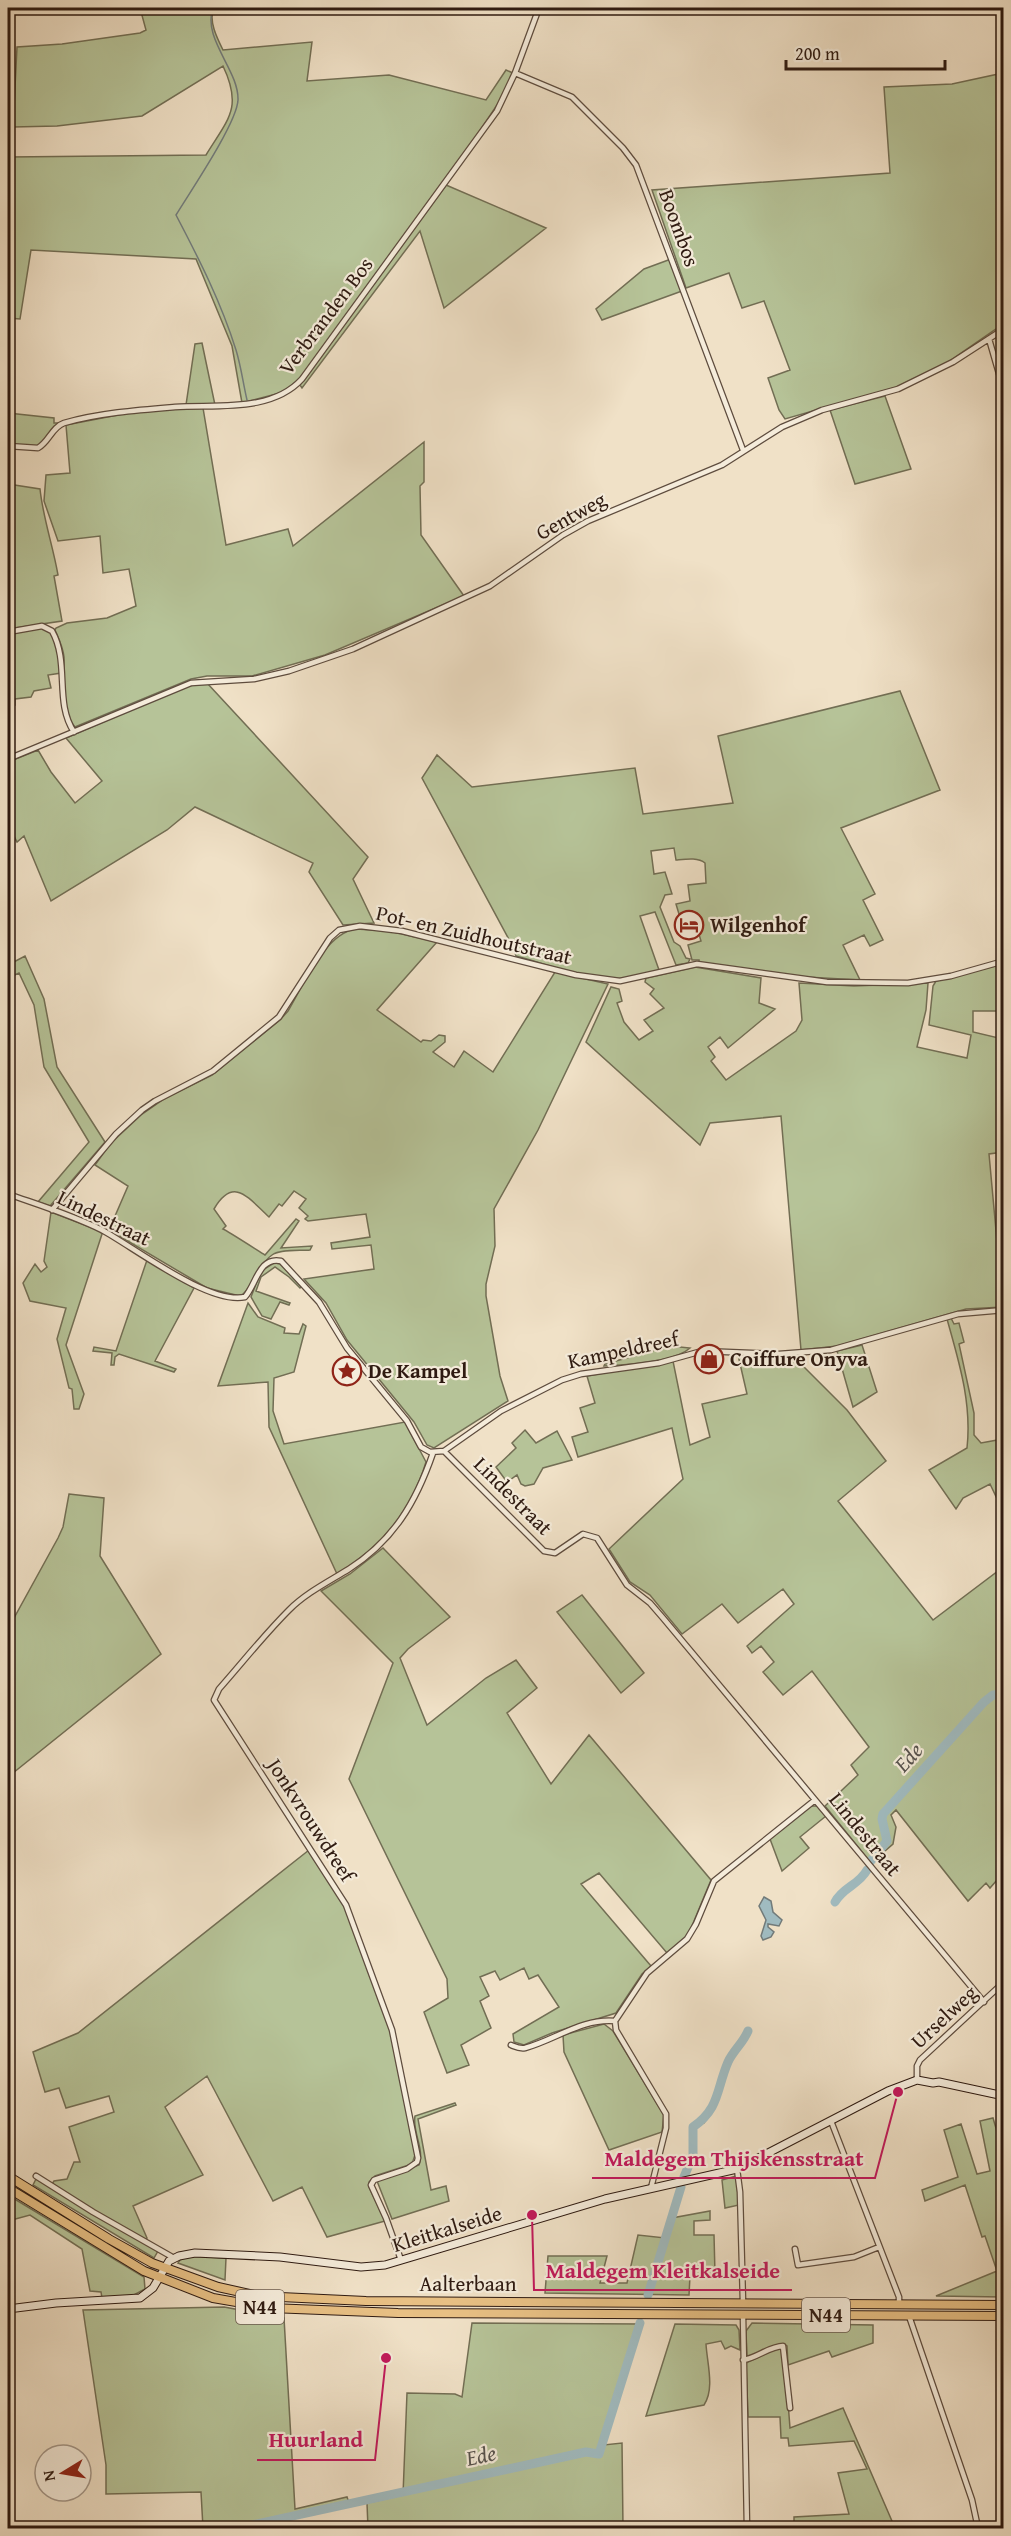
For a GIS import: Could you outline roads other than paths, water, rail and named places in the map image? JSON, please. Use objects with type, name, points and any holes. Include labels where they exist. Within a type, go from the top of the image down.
[{"type":"highway","name":"N44","points":[[8,2176],[116,2244],[164,2269]]},
{"type":"highway","name":"N44","points":[[8,2188],[104,2249],[159,2278]]},
{"type":"highway","name":"Aalterbaan","points":[[164,2269],[241,2293],[296,2299],[1004,2305]]},
{"type":"highway","name":"Aalterbaan","points":[[159,2278],[229,2301],[300,2311],[1004,2316]]},
{"type":"street","name":"Verbranden Bos","points":[[8,446],[38,448],[57,426],[66,423],[121,412],[251,403],[285,394],[293,388],[303,379],[497,111],[515,73],[539,8]]},
{"type":"street","name":"Boombos","points":[[515,73],[572,97],[623,148],[636,165],[743,450]]},
{"type":"street","name":"Gentweg","points":[[8,759],[191,683],[254,679],[289,671],[353,649],[490,586],[562,536],[588,521],[722,465],[782,427],[822,410],[898,389],[953,362],[1004,329]]},
{"type":"street","points":[[989,339],[1004,391]]},
{"type":"street","points":[[8,632],[42,626],[52,631],[60,649],[64,712],[74,732]]},
{"type":"street","name":"Pot- en Zuidhoutstraat","points":[[52,1210],[116,1134],[142,1110],[213,1071],[279,1017],[330,938],[339,930],[348,927],[373,927],[402,931],[564,972],[611,980],[629,980],[697,964],[826,982],[908,983],[951,976],[1004,962]]},
{"type":"street","name":"Lindestraat","points":[[8,1194],[98,1229],[194,1284],[220,1294],[245,1297],[263,1267],[273,1261],[281,1261],[319,1302],[347,1348],[398,1410],[421,1446],[433,1453],[444,1450],[544,1551],[555,1553],[583,1534],[597,1538],[627,1585],[650,1603],[663,1618],[984,2002]]},
{"type":"street","name":"Kampeldreef","points":[[444,1450],[501,1411],[562,1380],[581,1374],[659,1363],[702,1351],[779,1354],[831,1350],[958,1314],[1004,1310]]},
{"type":"street","name":"Jonkvrouwdreef","points":[[401,2260],[371,2185],[374,2180],[413,2166],[418,2158],[392,2030],[346,1905],[214,1700],[219,1689],[289,1610],[319,1587],[363,1559],[396,1528],[413,1502],[433,1453]]},
{"type":"street","points":[[651,2188],[666,2128],[666,2114],[616,2030],[615,2021],[648,1973],[687,1939],[714,1881],[815,1800]]},
{"type":"street","name":"Urselweg","points":[[917,2080],[917,2066],[920,2060],[1004,1982]]},
{"type":"street","points":[[511,2045],[525,2048],[577,2027],[602,2021],[615,2021]]},
{"type":"street","name":"Kleitkalseide","points":[[174,2258],[201,2253],[280,2257],[368,2267],[401,2260],[605,2199],[736,2169],[888,2091],[917,2080],[939,2082],[1004,2096]]},
{"type":"street","points":[[831,2121],[899,2297],[899,2304]]},
{"type":"street","points":[[736,2169],[741,2208],[744,2303]]},
{"type":"street","points":[[8,2308],[140,2298],[150,2292],[164,2269],[174,2258],[36,2176]]},
{"type":"street","points":[[795,2249],[798,2265],[854,2257],[879,2247]]},
{"type":"street","points":[[743,2315],[747,2529]]},
{"type":"street","points":[[909,2316],[972,2500],[978,2529]]},
{"type":"street","points":[[743,2360],[783,2346],[790,2408]]},
{"type":"water","points":[[764,1897],[771,1901],[773,1912],[782,1920],[779,1926],[768,1924],[774,1932],[771,1937],[763,1940],[761,1936],[766,1920],[759,1906]]},
{"type":"waterway","points":[[213,8],[212,31],[233,77],[238,100],[236,111],[222,140],[176,215],[224,315],[238,356],[247,400]]},
{"type":"waterway","points":[[52,1206],[61,1196]]},
{"type":"waterway","name":"Ede","points":[[870,1862],[887,1841],[883,1814],[984,1702],[993,1695],[1004,1694]]},
{"type":"waterway","name":"Ede","points":[[835,1902],[867,1870]]},
{"type":"waterway","name":"Ede","points":[[684,2177],[693,2155],[693,2127],[702,2120],[713,2105],[728,2062],[748,2031]]},
{"type":"waterway","name":"Ede","points":[[648,2295],[681,2187]]},
{"type":"waterway","name":"Ede","points":[[238,2528],[586,2452],[599,2454],[640,2323]]},
{"type":"place","name":"Wilgenhof","points":[[689,925]]},
{"type":"place","name":"Coiffure Onyva","points":[[709,1359]]},
{"type":"place","name":"De Kampel","points":[[347,1371]]},
{"type":"place","name":"Maldegem Thijskensstraat","points":[[898,2092]]},
{"type":"place","name":"Maldegem Kleitkalseide","points":[[532,2215]]},
{"type":"place","name":"Huurland","points":[[386,2358]]}]
